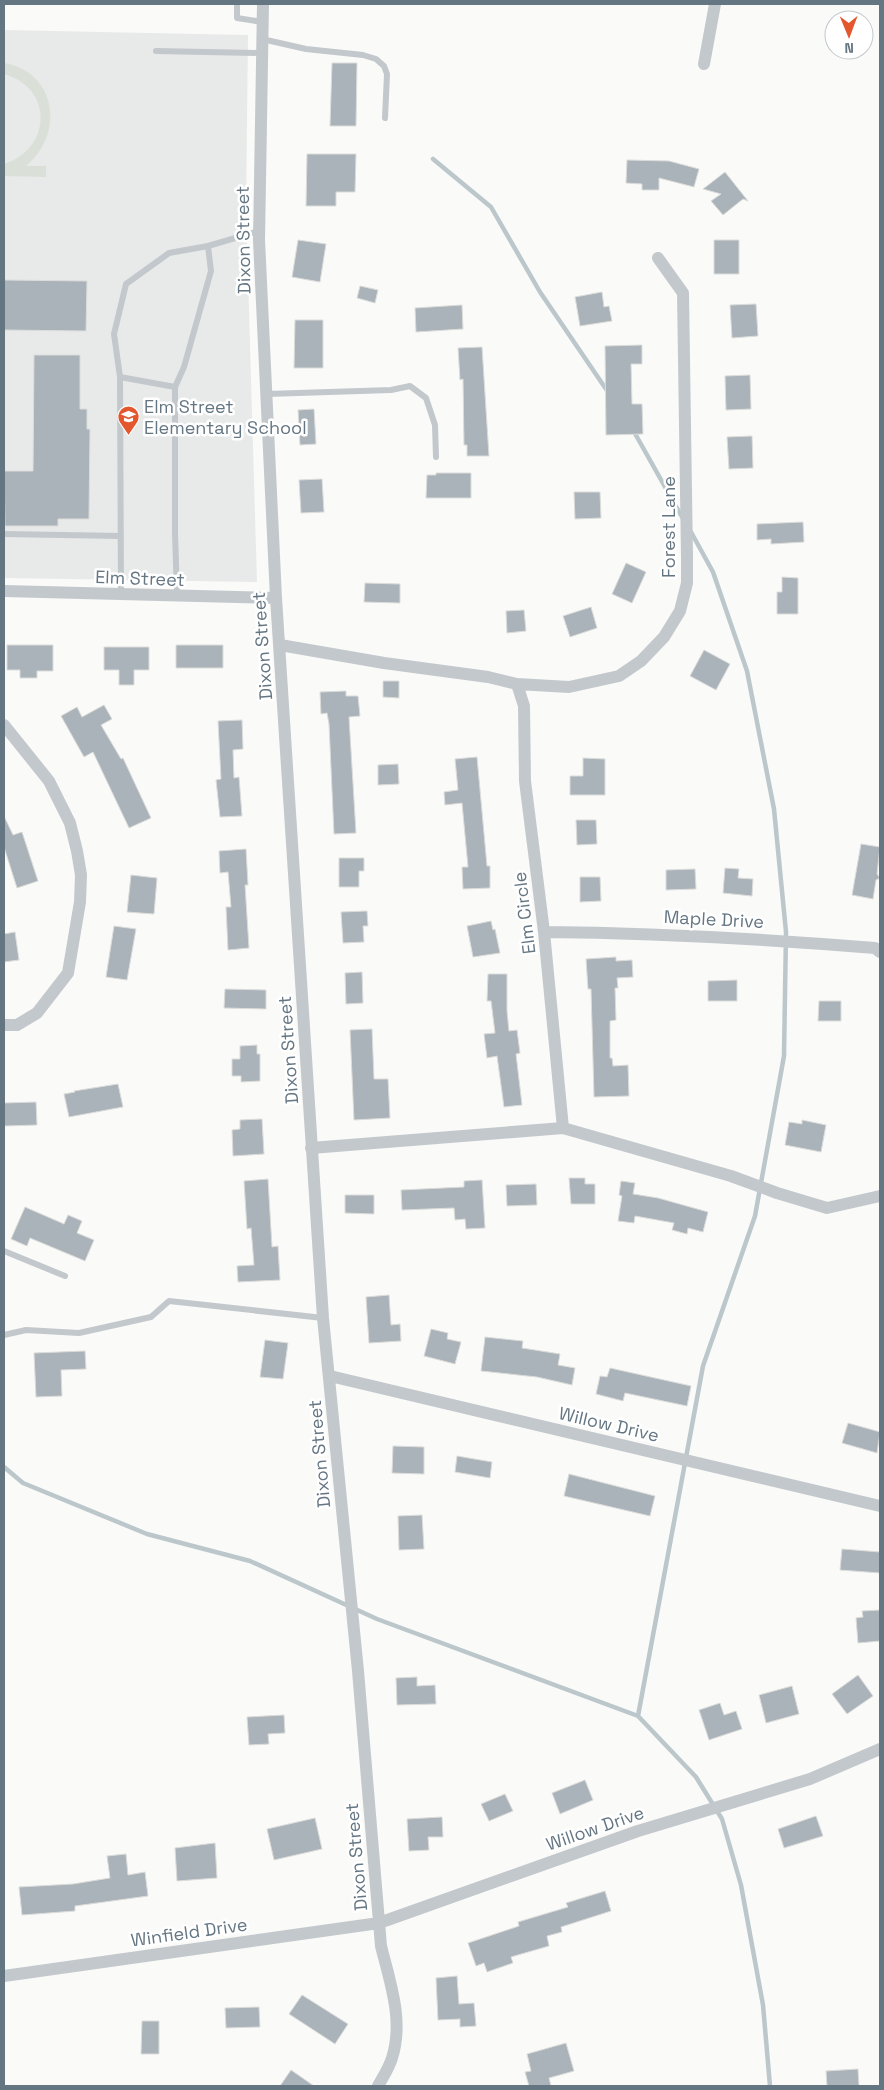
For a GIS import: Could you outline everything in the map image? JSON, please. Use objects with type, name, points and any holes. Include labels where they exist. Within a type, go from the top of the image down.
[{"type":"street","name":"Dixon Street","points":[[263,4],[259,231],[276,598],[312,1148],[324,1318],[358,1671],[380,1946],[392,1988],[397,2023],[392,2060],[378,2086]]},
{"type":"street","points":[[704,64],[715,4]]},
{"type":"street","name":"Forest Lane","points":[[517,684],[569,686],[619,676],[641,661],[664,637],[680,611],[687,582],[683,293],[658,258]]},
{"type":"street","name":"Elm Street","points":[[4,592],[276,598]]},
{"type":"street","points":[[280,645],[384,663],[488,677],[517,684]]},
{"type":"street","name":"Elm Circle","points":[[517,684],[524,706],[526,781],[544,932],[563,1128]]},
{"type":"street","points":[[4,725],[49,781],[70,823],[77,851],[81,884],[80,902],[68,973],[37,1013],[17,1025],[4,1025]]},
{"type":"street","name":"Maple Drive","points":[[544,932],[650,933],[875,948],[880,952]]},
{"type":"street","points":[[312,1148],[563,1128],[731,1176],[777,1193],[827,1208],[880,1196]]},
{"type":"street","name":"Willow Drive","points":[[330,1376],[880,1506]]},
{"type":"street","name":"Willow Drive","points":[[379,1923],[638,1831],[810,1779],[880,1749]]},
{"type":"street","name":"Winfield Drive","points":[[4,1976],[379,1923]]},
{"type":"lane","points":[[237,4],[237,18],[263,22]]},
{"type":"lane","points":[[262,39],[306,49],[363,55],[376,59],[384,66],[387,74],[385,118]]},
{"type":"lane","points":[[156,51],[262,53]]},
{"type":"lane","points":[[121,595],[120,377],[114,334],[126,284],[169,253],[208,246],[259,231]]},
{"type":"lane","points":[[177,596],[175,387],[184,366],[212,271],[208,246]]},
{"type":"lane","points":[[120,377],[175,387]]},
{"type":"lane","points":[[267,394],[391,390],[410,386],[426,398],[435,425],[436,457]]},
{"type":"lane","points":[[4,534],[121,536]]},
{"type":"lane","points":[[4,1251],[65,1276]]},
{"type":"lane","points":[[4,1335],[26,1330],[78,1333],[151,1317],[169,1300],[324,1318]]},
{"type":"shaded area","name":"Elm Street Elementary School","points":[[4,30],[248,35],[246,210],[257,582],[4,578]]},
{"type":"shaded area","points":[[4,63],[22,69],[35,78],[45,91],[50,106],[50,122],[46,138],[38,153],[26,166],[46,166],[46,177],[4,176],[4,164],[20,156],[31,146],[38,133],[41,119],[39,105],[32,92],[20,81],[4,74]]},
{"type":"building","points":[[332,63],[357,63],[356,126],[330,126]]},
{"type":"building","points":[[307,154],[356,154],[355,192],[336,192],[336,206],[306,206]]},
{"type":"building","points":[[627,160],[669,161],[699,169],[694,187],[659,178],[659,190],[642,190],[642,184],[626,183]]},
{"type":"building","points":[[725,172],[748,201],[743,199],[723,215],[711,201],[721,194],[703,189]]},
{"type":"building","points":[[298,240],[326,244],[320,282],[292,277]]},
{"type":"building","points":[[714,240],[739,240],[739,274],[714,274]]},
{"type":"building","points":[[4,280],[87,281],[86,331],[4,330]]},
{"type":"building","points":[[360,286],[378,290],[375,303],[357,298]]},
{"type":"building","points":[[602,292],[604,307],[609,306],[612,321],[580,326],[575,297]]},
{"type":"building","points":[[756,304],[758,336],[732,338],[730,305]]},
{"type":"building","points":[[462,305],[463,329],[416,332],[415,308]]},
{"type":"building","points":[[295,320],[323,320],[323,368],[294,368]]},
{"type":"building","points":[[642,345],[642,364],[631,364],[632,404],[642,404],[643,434],[606,435],[605,346]]},
{"type":"building","points":[[482,347],[489,456],[467,456],[467,445],[464,445],[463,379],[460,380],[458,348]]},
{"type":"building","points":[[34,355],[80,355],[80,409],[87,409],[87,429],[90,429],[89,519],[58,519],[58,526],[5,526],[4,471],[33,471]]},
{"type":"building","points":[[750,375],[751,409],[726,410],[725,376]]},
{"type":"building","points":[[314,409],[316,444],[300,445],[298,410]]},
{"type":"building","points":[[752,436],[753,468],[729,469],[727,437]]},
{"type":"building","points":[[436,473],[471,473],[471,498],[426,498],[427,475],[436,475]]},
{"type":"building","points":[[322,479],[324,512],[301,513],[299,480]]},
{"type":"building","points":[[574,492],[600,492],[601,518],[575,519]]},
{"type":"building","points":[[803,522],[804,542],[771,544],[771,539],[757,540],[757,524]]},
{"type":"building","points":[[626,563],[646,572],[632,603],[612,594]]},
{"type":"building","points":[[782,577],[798,578],[798,614],[777,614],[777,592],[782,592]]},
{"type":"building","points":[[365,583],[400,584],[400,603],[364,602]]},
{"type":"building","points":[[591,607],[597,628],[570,637],[563,616]]},
{"type":"building","points":[[524,610],[526,631],[507,633],[506,611]]},
{"type":"building","points":[[7,645],[53,645],[53,671],[37,671],[37,678],[20,678],[20,670],[7,670]]},
{"type":"building","points":[[176,645],[223,645],[223,668],[176,668]]},
{"type":"building","points":[[104,647],[149,647],[149,670],[134,670],[134,685],[119,685],[119,670],[104,670]]},
{"type":"building","points":[[704,650],[730,664],[716,690],[690,676]]},
{"type":"building","points":[[383,681],[399,681],[399,698],[383,697]]},
{"type":"building","points":[[346,691],[346,696],[358,696],[360,716],[349,717],[356,833],[334,834],[329,724],[327,713],[321,714],[320,692]]},
{"type":"building","points":[[104,705],[112,719],[101,725],[121,759],[123,758],[151,818],[129,828],[93,752],[84,757],[61,716],[77,707],[82,717]]},
{"type":"building","points":[[242,720],[243,749],[233,750],[234,778],[239,777],[242,816],[220,817],[216,780],[221,779],[218,721]]},
{"type":"building","points":[[477,757],[487,866],[490,866],[490,888],[463,889],[462,867],[468,867],[462,803],[445,805],[444,792],[458,790],[455,759]]},
{"type":"building","points":[[583,758],[605,759],[605,795],[570,795],[570,776],[583,776]]},
{"type":"building","points":[[398,764],[399,784],[378,785],[378,765]]},
{"type":"building","points":[[4,816],[13,835],[22,832],[38,881],[17,888],[4,847]]},
{"type":"building","points":[[576,820],[596,820],[597,844],[577,845]]},
{"type":"building","points":[[861,844],[880,847],[877,874],[880,878],[876,880],[873,899],[852,895]]},
{"type":"building","points":[[246,849],[248,885],[245,885],[249,948],[228,950],[226,907],[231,907],[228,872],[220,873],[219,851]]},
{"type":"building","points":[[339,858],[364,858],[364,871],[359,871],[359,887],[339,887]]},
{"type":"building","points":[[725,868],[739,869],[738,878],[753,879],[752,896],[723,893]]},
{"type":"building","points":[[695,869],[696,889],[666,890],[666,870]]},
{"type":"building","points":[[131,875],[157,878],[154,914],[127,912]]},
{"type":"building","points":[[580,877],[600,877],[601,901],[580,902]]},
{"type":"building","points":[[367,911],[368,926],[363,926],[364,942],[343,943],[341,912]]},
{"type":"building","points":[[491,921],[493,930],[495,929],[500,953],[473,957],[467,926]]},
{"type":"building","points":[[114,926],[136,929],[127,980],[106,977]]},
{"type":"building","points":[[15,932],[19,960],[4,962],[4,934]]},
{"type":"building","points":[[616,957],[616,961],[632,960],[633,977],[617,978],[618,988],[615,988],[616,1020],[610,1021],[610,1058],[612,1058],[613,1066],[628,1065],[629,1096],[594,1097],[591,989],[588,989],[586,959]]},
{"type":"building","points":[[362,972],[363,1003],[346,1004],[345,973]]},
{"type":"building","points":[[488,974],[507,974],[509,1031],[517,1030],[520,1053],[516,1054],[522,1105],[504,1107],[497,1056],[487,1058],[484,1034],[495,1033],[491,1001],[487,1001]]},
{"type":"building","points":[[737,980],[737,1001],[708,1001],[708,981]]},
{"type":"building","points":[[225,989],[266,990],[266,1009],[224,1008]]},
{"type":"building","points":[[819,1001],[841,1001],[841,1021],[818,1021]]},
{"type":"building","points":[[372,1029],[374,1079],[388,1079],[390,1118],[354,1120],[350,1030]]},
{"type":"building","points":[[257,1045],[257,1054],[260,1054],[260,1081],[241,1082],[241,1076],[232,1076],[232,1059],[240,1059],[240,1046]]},
{"type":"building","points":[[118,1084],[123,1107],[69,1117],[64,1094]]},
{"type":"building","points":[[36,1102],[37,1125],[4,1126],[4,1103]]},
{"type":"building","points":[[262,1119],[264,1154],[233,1156],[232,1130],[240,1129],[240,1120]]},
{"type":"building","points":[[802,1120],[826,1125],[821,1152],[785,1145],[789,1122],[802,1124]]},
{"type":"building","points":[[569,1178],[585,1178],[585,1184],[595,1184],[595,1204],[571,1204]]},
{"type":"building","points":[[268,1179],[272,1247],[278,1246],[280,1280],[238,1282],[237,1266],[254,1265],[251,1228],[247,1229],[244,1181]]},
{"type":"building","points":[[482,1180],[485,1228],[466,1229],[465,1219],[455,1220],[454,1208],[402,1210],[401,1190],[464,1187],[464,1181]]},
{"type":"building","points":[[621,1181],[635,1183],[633,1194],[658,1198],[708,1212],[703,1232],[688,1228],[687,1234],[672,1230],[674,1223],[635,1216],[634,1223],[618,1221],[622,1196],[619,1195]]},
{"type":"building","points":[[536,1184],[537,1205],[507,1206],[506,1185]]},
{"type":"building","points":[[345,1195],[374,1195],[374,1214],[345,1213]]},
{"type":"building","points":[[25,1207],[64,1224],[68,1215],[82,1221],[77,1233],[94,1240],[85,1261],[30,1238],[27,1246],[11,1239]]},
{"type":"building","points":[[389,1295],[391,1325],[400,1324],[401,1341],[369,1343],[366,1297]]},
{"type":"building","points":[[431,1329],[448,1333],[447,1339],[461,1342],[455,1364],[424,1356]]},
{"type":"building","points":[[485,1337],[523,1341],[522,1348],[560,1354],[558,1365],[575,1368],[572,1385],[537,1377],[481,1371]]},
{"type":"building","points":[[265,1340],[288,1343],[283,1379],[260,1377]]},
{"type":"building","points":[[85,1351],[86,1369],[61,1370],[62,1396],[36,1397],[34,1353]]},
{"type":"building","points":[[610,1368],[691,1386],[687,1406],[625,1393],[623,1401],[596,1394],[600,1376],[607,1377]]},
{"type":"building","points":[[848,1423],[880,1432],[877,1453],[842,1443]]},
{"type":"building","points":[[393,1446],[424,1447],[424,1474],[392,1473]]},
{"type":"building","points":[[457,1456],[492,1462],[490,1478],[455,1472]]},
{"type":"building","points":[[569,1474],[655,1496],[650,1516],[564,1496]]},
{"type":"building","points":[[422,1515],[424,1549],[399,1550],[398,1516]]},
{"type":"building","points":[[842,1549],[880,1552],[880,1573],[840,1570]]},
{"type":"building","points":[[880,1610],[880,1641],[858,1643],[856,1618],[863,1617],[862,1611]]},
{"type":"building","points":[[858,1675],[873,1696],[847,1714],[832,1694]]},
{"type":"building","points":[[417,1677],[417,1686],[435,1685],[436,1704],[397,1705],[396,1678]]},
{"type":"building","points":[[792,1686],[799,1714],[766,1723],[759,1695]]},
{"type":"building","points":[[720,1703],[724,1715],[736,1711],[742,1729],[709,1740],[699,1710]]},
{"type":"building","points":[[284,1715],[285,1733],[268,1734],[269,1744],[249,1745],[247,1717]]},
{"type":"building","points":[[585,1780],[593,1800],[560,1814],[552,1793]]},
{"type":"building","points":[[505,1794],[513,1811],[489,1821],[481,1804]]},
{"type":"building","points":[[816,1816],[823,1836],[784,1848],[778,1829]]},
{"type":"building","points":[[442,1817],[443,1837],[428,1837],[429,1850],[409,1851],[407,1819]]},
{"type":"building","points":[[315,1818],[322,1849],[274,1860],[267,1829]]},
{"type":"building","points":[[215,1843],[217,1878],[177,1881],[175,1848]]},
{"type":"building","points":[[126,1854],[128,1875],[145,1872],[148,1896],[75,1906],[75,1911],[22,1915],[19,1887],[73,1884],[110,1878],[107,1856]]},
{"type":"building","points":[[605,1891],[611,1911],[561,1927],[562,1932],[547,1936],[549,1946],[511,1957],[513,1963],[487,1972],[484,1963],[476,1966],[468,1943],[519,1926],[518,1922],[568,1907],[566,1903]]},
{"type":"building","points":[[457,1976],[459,2004],[474,2003],[476,2026],[460,2027],[460,2019],[438,2020],[436,1978]]},
{"type":"building","points":[[302,1995],[348,2024],[335,2044],[289,2014]]},
{"type":"building","points":[[259,2007],[260,2027],[226,2028],[225,2008]]},
{"type":"building","points":[[142,2021],[159,2021],[159,2054],[141,2054]]},
{"type":"building","points":[[566,2043],[574,2071],[549,2078],[551,2086],[529,2086],[525,2072],[531,2071],[527,2054]]},
{"type":"building","points":[[858,2069],[859,2086],[827,2086],[826,2071]]},
{"type":"building","points":[[291,2070],[314,2086],[280,2086]]},
{"type":"waterway","points":[[433,159],[491,207],[540,292],[608,392]]},
{"type":"waterway","points":[[633,430],[682,517]]},
{"type":"waterway","points":[[638,1716],[703,1366],[755,1216],[784,1056],[786,932],[774,809],[747,671],[713,572],[691,532]]},
{"type":"waterway","points":[[4,1467],[23,1483],[147,1534],[250,1561],[377,1619],[638,1716],[696,1777],[722,1819],[741,1885],[763,2005],[770,2086]]},
{"type":"place","name":"Elm Street Elementary School","points":[[128,435]]}]
